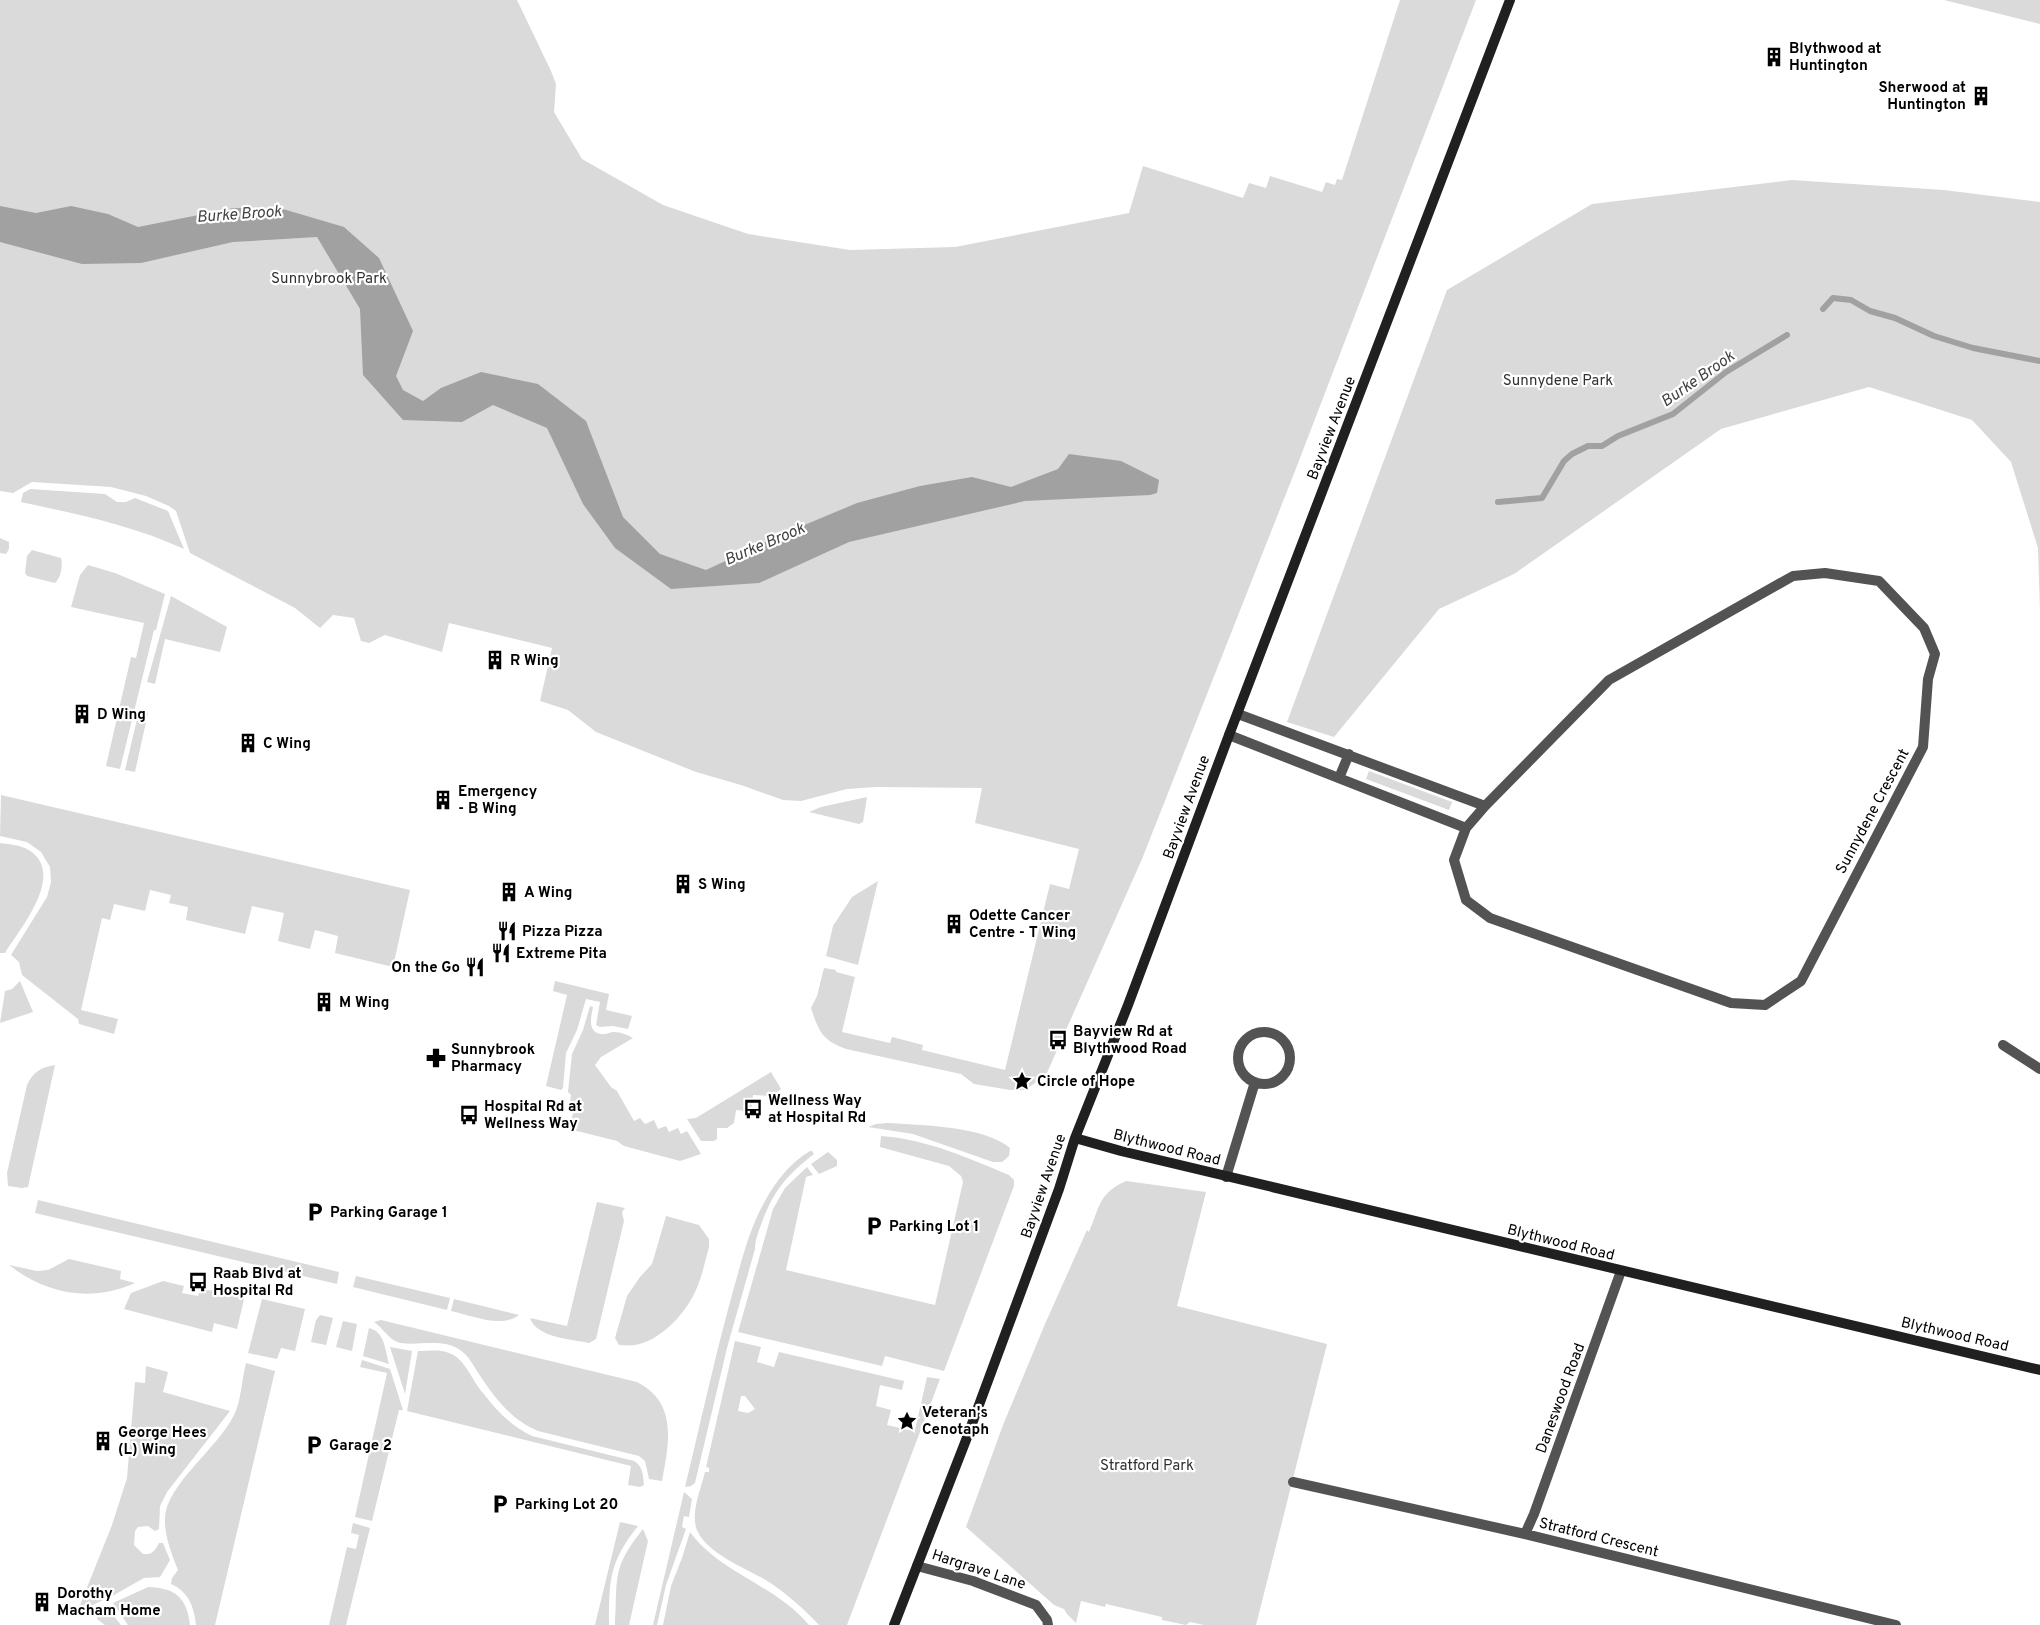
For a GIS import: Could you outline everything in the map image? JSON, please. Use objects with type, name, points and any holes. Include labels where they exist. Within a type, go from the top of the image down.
[{"type":"main road","name":"Bayview Avenue","points":[[894,1625],[1060,1189],[1076,1138],[1132,996],[1229,735],[1510,0]]},
{"type":"main road","name":"Blythwood Road","points":[[1076,1138],[1226,1177],[2040,1370]]},
{"type":"street","name":"Sunnydene Crescent","points":[[1825,573],[1880,581],[1924,628],[1935,654],[1928,679],[1923,747],[1801,981],[1765,1005],[1732,1003],[1490,918],[1466,900],[1454,860],[1466,828],[1485,806],[1609,680],[1793,576],[1825,573]]},
{"type":"street","points":[[1238,714],[1485,806]]},
{"type":"street","points":[[1229,735],[1466,828]]},
{"type":"street","points":[[1340,778],[1349,754]]},
{"type":"street","points":[[1259,1032],[1275,1034],[1283,1039],[1290,1055],[1286,1072],[1272,1082],[1264,1084],[1255,1082],[1242,1072],[1238,1056],[1241,1048],[1251,1035],[1259,1032]]},
{"type":"street","points":[[2003,1045],[2040,1069]]},
{"type":"street","points":[[1226,1177],[1255,1082]]},
{"type":"street","name":"Daneswood Road","points":[[1525,1534],[1534,1514],[1620,1271]]},
{"type":"street","name":"Stratford Crescent","points":[[1293,1482],[1525,1534],[1896,1625]]},
{"type":"street","name":"Hargrave Lane","points":[[917,1566],[973,1581],[1030,1602],[1041,1611],[1048,1625]]},
{"type":"green space","name":"Sunnybrook Park","points":[[0,0],[517,0],[556,84],[554,112],[582,159],[663,205],[748,234],[850,250],[955,247],[1129,213],[1143,166],[1243,198],[1249,183],[1266,188],[1270,176],[1322,192],[1326,182],[1335,185],[1337,179],[1342,180],[1400,0],[1476,0],[1295,471],[1142,859],[1046,1075],[1025,1090],[1010,1090],[974,1084],[961,1074],[846,1049],[826,1038],[816,1023],[811,1008],[817,996],[824,968],[836,970],[836,972],[855,977],[842,1032],[890,1043],[892,1037],[923,1045],[922,1050],[1005,1070],[1050,884],[1069,889],[1079,849],[975,823],[982,788],[876,787],[847,789],[801,801],[783,800],[696,772],[596,732],[568,710],[540,701],[552,648],[449,623],[442,652],[385,635],[369,643],[361,641],[354,618],[333,615],[320,628],[295,608],[190,553],[176,511],[146,496],[111,487],[32,482],[13,493],[0,491]]},
{"type":"green space","points":[[1944,0],[2040,0],[2040,24]]},
{"type":"green space","name":"Sunnydene Park","points":[[1792,180],[1944,190],[2040,202],[2040,613],[2038,548],[2011,462],[1972,420],[1869,387],[1721,429],[1514,574],[1439,609],[1334,737],[1287,722],[1447,290],[1592,204]]},
{"type":"green space","points":[[30,489],[105,494],[117,502],[126,502],[135,498],[168,511],[184,549],[124,527],[21,502],[23,493]]},
{"type":"green space","points":[[0,538],[9,542],[9,549],[6,554],[0,553]]},
{"type":"green space","points":[[32,550],[61,558],[61,571],[55,583],[27,576],[25,573],[27,556]]},
{"type":"green space","points":[[88,565],[115,573],[165,594],[156,630],[154,630],[120,769],[106,766],[131,657],[136,658],[144,623],[71,607],[80,575]]},
{"type":"green space","points":[[171,596],[227,627],[220,652],[165,639],[155,684],[147,682]]},
{"type":"green space","points":[[139,711],[148,713],[135,772],[125,770]]},
{"type":"green space","points":[[1369,771],[1452,802],[1449,810],[1366,779]]},
{"type":"green space","points":[[1,795],[410,890],[393,967],[335,953],[338,936],[315,930],[310,949],[278,941],[284,913],[252,906],[245,934],[186,920],[188,907],[169,903],[171,895],[150,890],[145,911],[114,904],[110,920],[102,918],[81,1010],[118,1019],[114,1034],[79,1024],[78,1019],[22,975],[19,962],[11,955],[47,897],[51,882],[50,867],[41,852],[27,842],[0,836]]},
{"type":"green space","points":[[867,797],[863,822],[859,824],[809,812],[821,807]]},
{"type":"green space","points":[[0,843],[27,849],[38,859],[43,871],[42,885],[37,900],[30,915],[5,953],[0,953]]},
{"type":"green space","points":[[878,881],[858,965],[826,956],[833,926],[852,897]]},
{"type":"green space","points":[[20,981],[33,1012],[0,1023],[5,991],[12,989]]},
{"type":"green space","points":[[555,981],[609,994],[606,1010],[632,1016],[628,1029],[613,1026],[600,1027],[596,1025],[600,1002],[586,999],[577,1030],[566,1053],[563,1088],[561,1090],[546,1086],[567,995],[553,991]]},
{"type":"green space","points":[[590,1006],[593,1007],[591,1024],[594,1031],[604,1034],[619,1033],[633,1038],[601,1057],[595,1065],[611,1087],[617,1091],[634,1121],[640,1118],[645,1124],[654,1120],[658,1129],[666,1126],[669,1132],[678,1128],[681,1134],[687,1131],[701,1154],[680,1161],[624,1146],[617,1141],[569,1129],[573,1113],[569,1109],[571,1095],[568,1092],[572,1054],[583,1030]]},
{"type":"green space","points":[[55,1065],[28,1187],[8,1186],[7,1173],[27,1085],[38,1071]]},
{"type":"green space","points":[[771,1072],[781,1089],[772,1096],[753,1095],[752,1106],[747,1111],[736,1110],[734,1123],[727,1128],[717,1128],[717,1139],[714,1141],[701,1141],[687,1119],[696,1118]]},
{"type":"green space","points":[[887,1123],[952,1128],[985,1135],[1010,1148],[1009,1156],[1002,1162],[993,1162],[913,1134],[868,1127]]},
{"type":"green space","points":[[881,1136],[914,1141],[946,1150],[1009,1175],[1014,1180],[1014,1186],[944,1371],[885,1356],[882,1366],[738,1332],[773,1209],[785,1188],[807,1167],[813,1175],[806,1177],[786,1270],[935,1305],[963,1182],[961,1176],[949,1166],[880,1147]]},
{"type":"green space","points":[[810,1151],[814,1154],[789,1176],[771,1201],[756,1238],[755,1249],[727,1348],[695,1483],[685,1487],[726,1315],[750,1234],[759,1212],[774,1186],[796,1161]]},
{"type":"green space","points":[[828,1152],[837,1160],[837,1166],[819,1174],[811,1164]]},
{"type":"green space","name":"Stratford Park","points":[[1126,1181],[1206,1192],[1177,1306],[1327,1344],[1256,1625],[1204,1625],[1190,1622],[1186,1625],[1162,1620],[1162,1617],[1106,1604],[1105,1607],[1081,1601],[1076,1623],[1064,1609],[1054,1605],[966,1527],[1003,1425],[1087,1230],[1089,1232],[1098,1208],[1105,1196],[1110,1190]]},
{"type":"green space","points":[[38,1200],[339,1272],[337,1284],[35,1213]]},
{"type":"green space","points":[[597,1202],[625,1208],[622,1212],[624,1221],[596,1339],[589,1343],[547,1334],[534,1325],[530,1318],[567,1326]]},
{"type":"green space","points":[[666,1216],[699,1225],[709,1239],[709,1247],[700,1281],[691,1300],[671,1325],[654,1338],[644,1342],[633,1345],[619,1345],[615,1338],[627,1296],[652,1264]]},
{"type":"green space","points":[[69,1259],[121,1271],[120,1279],[135,1283],[102,1293],[69,1292],[38,1283],[9,1265],[37,1271],[48,1270]]},
{"type":"green space","points":[[356,1276],[450,1298],[447,1310],[353,1287]]},
{"type":"green space","points":[[163,1281],[184,1286],[182,1293],[198,1296],[200,1289],[245,1295],[237,1329],[214,1323],[212,1332],[124,1309],[131,1293]]},
{"type":"green space","points":[[262,1299],[305,1309],[295,1351],[281,1348],[277,1359],[248,1353]]},
{"type":"green space","points":[[454,1299],[519,1315],[504,1321],[477,1318],[451,1311]]},
{"type":"green space","points":[[320,1315],[333,1318],[326,1345],[311,1342],[316,1320]]},
{"type":"green space","points":[[381,1320],[637,1382],[650,1391],[659,1401],[665,1413],[668,1425],[668,1439],[662,1481],[649,1479],[645,1461],[639,1456],[538,1431],[528,1426],[504,1407],[463,1352],[453,1346],[439,1343],[400,1343],[374,1322]]},
{"type":"green space","points":[[343,1321],[357,1324],[352,1351],[336,1347]]},
{"type":"green space","points":[[369,1328],[381,1337],[389,1364],[363,1356]]},
{"type":"green space","points":[[735,1341],[761,1347],[757,1362],[774,1367],[779,1352],[904,1381],[902,1390],[880,1385],[876,1406],[891,1410],[887,1425],[913,1431],[915,1430],[927,1377],[940,1379],[847,1625],[819,1625],[776,1587],[730,1561],[703,1540],[696,1526],[695,1510],[705,1472],[709,1472],[709,1468],[706,1467]],"holes":[[[741,1396],[745,1396],[755,1409],[748,1413],[738,1411]]]},
{"type":"green space","points":[[390,1347],[412,1351],[405,1394]]},
{"type":"green space","points":[[418,1351],[442,1351],[455,1356],[464,1365],[488,1400],[517,1428],[532,1436],[634,1461],[641,1468],[644,1485],[640,1487],[628,1485],[631,1466],[407,1411]]},
{"type":"green space","points":[[362,1360],[390,1369],[403,1410],[399,1410],[372,1521],[355,1517],[387,1373],[360,1367]]},
{"type":"green space","points":[[246,1363],[275,1371],[215,1625],[196,1625],[190,1601],[182,1591],[171,1584],[172,1578],[178,1570],[167,1538],[165,1518],[168,1505],[174,1493],[217,1440],[234,1415],[240,1397]]},
{"type":"green space","points":[[146,1366],[168,1372],[163,1392],[230,1411],[167,1492],[160,1506],[159,1529],[155,1531],[148,1526],[138,1527],[135,1531],[134,1545],[143,1554],[151,1553],[159,1543],[163,1543],[170,1560],[160,1577],[144,1578],[84,1609],[80,1605],[112,1525],[127,1478],[135,1382],[145,1383]]},
{"type":"green space","points":[[684,1492],[692,1499],[689,1517],[684,1516],[682,1527],[686,1529],[666,1585],[657,1625],[653,1625]]},
{"type":"green space","points":[[620,1522],[638,1526],[621,1550],[613,1572],[609,1596],[609,1625],[595,1625]]},
{"type":"green space","points":[[353,1523],[370,1528],[346,1625],[329,1625],[347,1547],[356,1549],[359,1535],[351,1533]]},
{"type":"green space","points":[[643,1529],[648,1541],[629,1625],[615,1625],[618,1574],[626,1554]]},
{"type":"green space","points":[[690,1532],[717,1559],[781,1600],[796,1611],[809,1625],[663,1625],[671,1586]]},
{"type":"green space","points":[[148,1587],[166,1589],[178,1596],[186,1607],[190,1625],[128,1625],[113,1603]]},
{"type":"green space","points":[[105,1607],[121,1625],[105,1625],[97,1619],[97,1611]]},
{"type":"water","points":[[0,206],[36,213],[71,206],[108,214],[138,227],[234,208],[283,209],[344,227],[379,258],[413,331],[396,376],[403,390],[423,401],[441,388],[481,372],[538,384],[586,421],[623,517],[660,554],[706,570],[783,534],[857,503],[920,486],[972,477],[1011,487],[1058,469],[1069,454],[1121,461],[1159,480],[1157,493],[1150,495],[1025,501],[849,542],[759,583],[671,589],[615,548],[583,504],[547,428],[493,405],[462,422],[403,420],[363,375],[360,309],[317,237],[233,242],[141,263],[82,264],[0,242]]},
{"type":"waterway","name":"Burke Brook","points":[[1823,309],[1833,298],[1851,300],[1870,311],[1895,318],[1934,336],[1973,348],[2040,361]]},
{"type":"waterway","name":"Burke Brook","points":[[1498,502],[1542,498],[1564,461],[1572,454],[1588,446],[1602,446],[1618,436],[1673,414],[1726,372],[1787,335]]},
{"type":"place","name":"Blythwood at Huntington","points":[[1774,57]]},
{"type":"place","name":"Sherwood at Huntington","points":[[1981,96]]},
{"type":"place","name":"R Wing","points":[[495,660]]},
{"type":"place","name":"D Wing","points":[[82,714]]},
{"type":"place","name":"C Wing","points":[[248,743]]},
{"type":"place","name":"Emergency - B Wing","points":[[443,800]]},
{"type":"place","name":"S Wing","points":[[683,884]]},
{"type":"place","name":"A Wing","points":[[509,892]]},
{"type":"place","name":"Odette Cancer Centre - T Wing","points":[[954,924]]},
{"type":"place","name":"Pizza Pizza","points":[[507,931]]},
{"type":"place","name":"Extreme Pita","points":[[501,953]]},
{"type":"place","name":"On the Go","points":[[475,967]]},
{"type":"place","name":"M Wing","points":[[324,1002]]},
{"type":"place","name":"Bayview Rd at Blythwood Road","points":[[1058,1040]]},
{"type":"place","name":"Sunnybrook Pharmacy","points":[[436,1058]]},
{"type":"place","name":"Circle of Hope","points":[[1022,1081]]},
{"type":"place","name":"Wellness Way at Hospital Rd","points":[[753,1109]]},
{"type":"place","name":"Hospital Rd at Wellness Way","points":[[469,1115]]},
{"type":"place","name":"Parking Garage 1","points":[[315,1212]]},
{"type":"place","name":"Parking Lot 1","points":[[874,1226]]},
{"type":"place","name":"Raab Blvd at Hospital Rd","points":[[198,1282]]},
{"type":"place","name":"Veteran's Cenotaph","points":[[907,1421]]},
{"type":"place","name":"George Hees (L) Wing","points":[[103,1441]]},
{"type":"place","name":"Garage 2","points":[[314,1445]]},
{"type":"place","name":"Parking Lot 20","points":[[500,1504]]},
{"type":"place","name":"Dorothy Macham Home","points":[[42,1602]]}]
